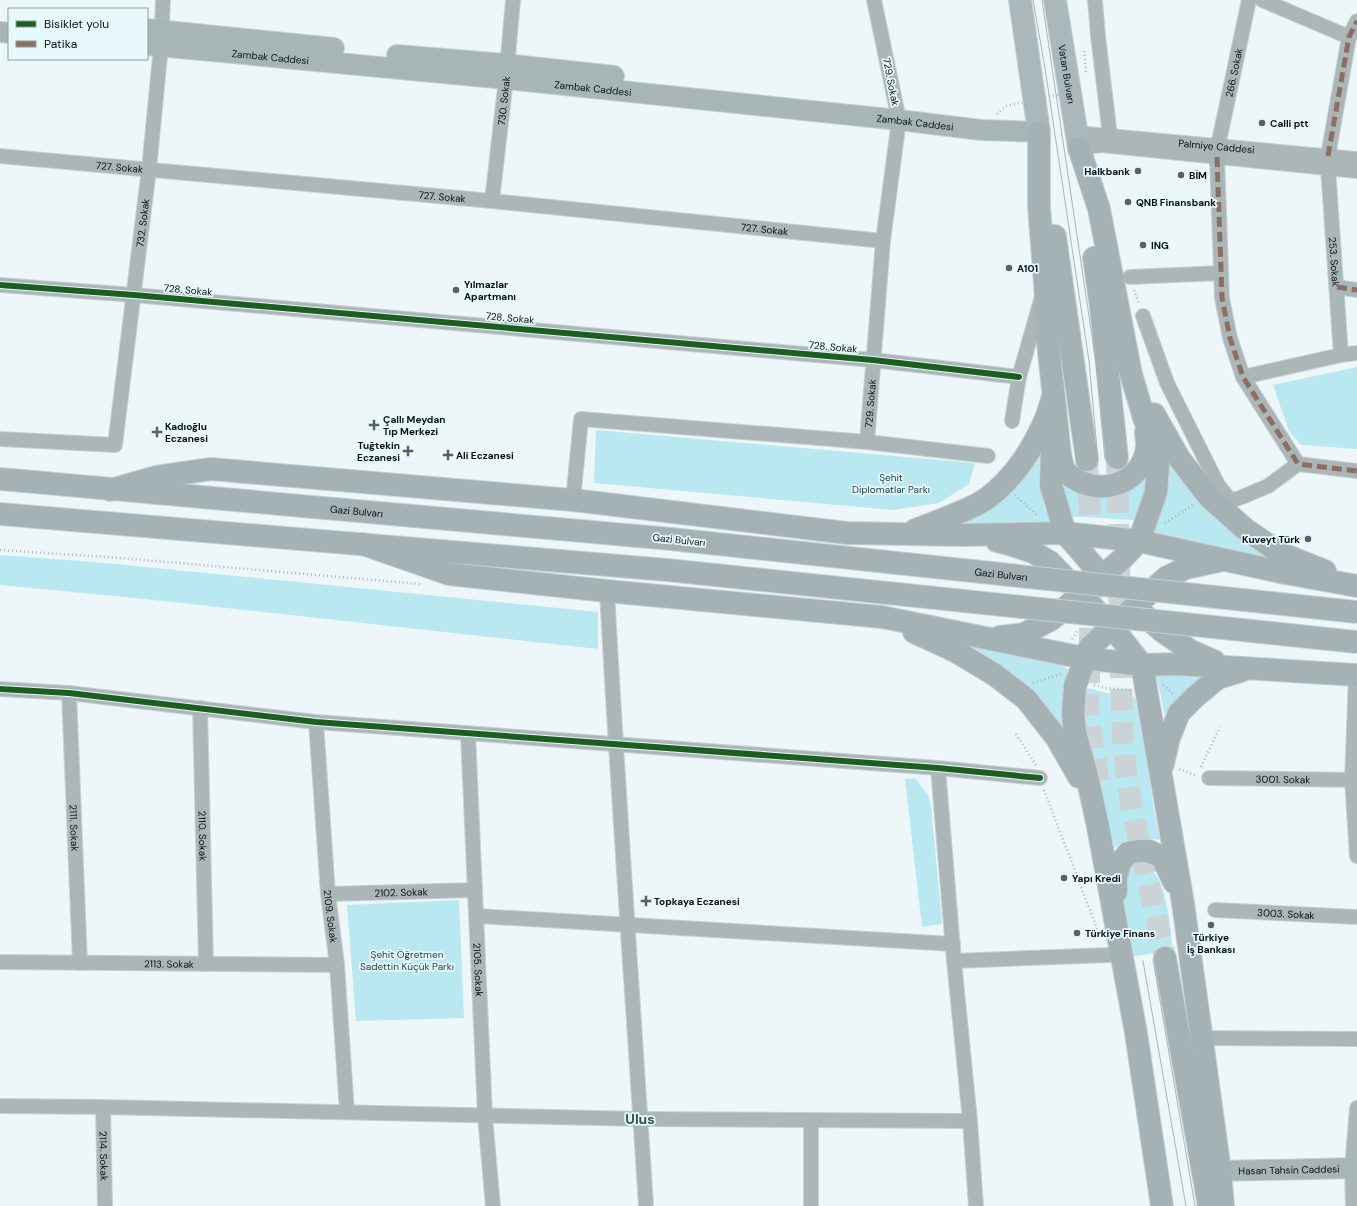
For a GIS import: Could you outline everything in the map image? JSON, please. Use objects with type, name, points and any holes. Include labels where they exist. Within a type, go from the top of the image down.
[{"type":"highway","points":[[1038,125],[1039,206],[1048,343],[1060,454],[1064,469],[1070,476],[1089,486],[1111,486],[1120,484],[1134,474],[1140,467],[1145,455],[1147,444],[1144,418]]},
{"type":"highway","points":[[1038,125],[1066,308],[1087,460]]},
{"type":"highway","points":[[989,638],[1024,634],[1052,619],[1122,560],[1139,541],[1156,492],[1158,465],[1154,443],[1144,418],[1131,374],[1099,209],[1078,141]]},
{"type":"highway","points":[[1078,141],[1101,307],[1117,458]]},
{"type":"highway","points":[[1131,374],[1179,458],[1209,497],[1224,503],[1245,529],[1282,554],[1357,582]]},
{"type":"highway","points":[[1054,394],[1051,485],[1065,533],[1102,576],[1162,631],[1191,652],[1228,667]]},
{"type":"highway","points":[[903,534],[949,517],[979,503],[1001,487],[1018,467],[1042,429],[1054,394]]},
{"type":"highway","points":[[110,490],[156,477],[211,469],[573,500],[847,533],[1065,533],[1139,541],[1284,573],[1357,586]]},
{"type":"highway","name":"Gazi Bulvarı","points":[[0,479],[671,539],[1357,612]]},
{"type":"highway","points":[[0,514],[667,570],[1357,642]]},
{"type":"highway","points":[[963,534],[1010,544],[1033,552],[1050,562],[1112,627],[1142,665],[1163,772],[1183,903],[1220,1171],[1223,1206]]},
{"type":"highway","points":[[363,544],[449,574],[607,591],[882,617],[1084,658],[1142,665],[1176,664],[1357,675]]},
{"type":"highway","points":[[1162,1206],[1136,1033],[1098,827],[1075,732],[1073,714],[1075,686],[1084,658],[1090,647],[1167,577],[1186,568],[1224,560]]},
{"type":"highway","points":[[882,617],[955,651],[996,675],[1026,699],[1056,737],[1092,800]]},
{"type":"highway","points":[[1163,772],[1169,738],[1179,713],[1196,696],[1218,678],[1252,668]]},
{"type":"highway","points":[[1115,921],[1116,877],[1120,863],[1128,853],[1149,851],[1162,857],[1183,903]]},
{"type":"highway","points":[[1121,957],[1175,1206]]},
{"type":"highway","points":[[1165,958],[1209,1206]]},
{"type":"main road","points":[[1020,0],[1038,125]]},
{"type":"main road","name":"Vatan Bulvarı","points":[[1055,0],[1078,141]]},
{"type":"street","name":"732. Sokak","points":[[0,439],[115,445],[149,169],[154,37],[163,0]]},
{"type":"street","name":"730. Sokak","points":[[492,201],[513,0]]},
{"type":"street","name":"729. Sokak","points":[[573,500],[581,419],[867,442],[883,241],[898,115],[874,0]]},
{"type":"street","points":[[1096,0],[1098,36],[1110,136]]},
{"type":"street","name":"266. Sokak","points":[[1249,0],[1217,151],[1222,298],[1230,338],[1243,377],[1298,464]]},
{"type":"street","points":[[1262,0],[1349,37]]},
{"type":"street","name":"253. Sokak","points":[[1341,355],[1328,162],[1349,37],[1357,21]]},
{"type":"street","name":"Zambak Caddesi","points":[[154,37],[506,71],[898,115],[981,130],[1038,125]]},
{"type":"street","name":"Palmiye Caddesi","points":[[1078,141],[1110,136],[1217,151],[1328,162],[1357,159]]},
{"type":"street","name":"Palmiye Caddesi","points":[[1078,141],[1101,145],[1217,151]]},
{"type":"street","name":"727. Sokak","points":[[0,156],[492,201],[883,241]]},
{"type":"street","name":"Palmiye Caddesi","points":[[1328,162],[1357,171]]},
{"type":"street","points":[[1130,277],[1221,273]]},
{"type":"street","points":[[1012,421],[1019,376],[1045,284]]},
{"type":"street","name":"728. Sokak","points":[[0,285],[134,295],[873,360],[1019,376]]},
{"type":"street","points":[[1337,287],[1357,290]]},
{"type":"street","points":[[1143,316],[1166,383],[1218,485],[1224,503],[1268,486],[1298,464],[1357,471]]},
{"type":"street","points":[[1243,377],[1341,355],[1357,353]]},
{"type":"street","points":[[867,442],[988,456]]},
{"type":"street","points":[[607,591],[615,743],[646,1206]]},
{"type":"street","points":[[1357,675],[1354,780],[1357,856]]},
{"type":"street","points":[[0,689],[69,693],[316,722],[468,734],[615,743],[938,768],[1040,778]]},
{"type":"street","name":"2111. Sokak","points":[[69,693],[80,963]]},
{"type":"street","name":"2110. Sokak","points":[[200,708],[206,964]]},
{"type":"street","name":"2109. Sokak","points":[[316,722],[328,894],[337,965],[347,1112]]},
{"type":"street","name":"2105. Sokak","points":[[468,734],[485,1116],[493,1206]]},
{"type":"street","points":[[938,768],[954,961],[970,1121],[976,1206]]},
{"type":"street","name":"3001. Sokak","points":[[1204,774],[1354,780]]},
{"type":"street","name":"2102. Sokak","points":[[328,894],[475,890]]},
{"type":"street","name":"3003. Sokak","points":[[1215,910],[1357,918]]},
{"type":"street","points":[[477,916],[953,944]]},
{"type":"street","points":[[954,961],[1121,957]]},
{"type":"street","name":"2113. Sokak","points":[[0,962],[337,965]]},
{"type":"street","points":[[1201,1038],[1357,1039]]},
{"type":"street","points":[[0,1106],[641,1119],[970,1121]]},
{"type":"street","name":"2114. Sokak","points":[[103,1107],[105,1206]]},
{"type":"street","points":[[1353,1206],[1357,1108]]},
{"type":"street","points":[[811,1120],[811,1206]]},
{"type":"street","name":"Hasan Tahsin Caddesi","points":[[1220,1171],[1355,1168]]},
{"type":"path","points":[[1006,106],[1081,90]]},
{"type":"path","points":[[0,550],[122,558],[427,584]]},
{"type":"path","points":[[1163,772],[1196,776],[1204,774],[1220,727]]},
{"type":"path","points":[[1016,734],[1037,767],[1040,778],[1121,957]]},
{"type":"green space","points":[[1357,367],[1357,449],[1301,445],[1289,431],[1273,385]]},
{"type":"green space","name":"Şehit Diplomatlar Parkı","points":[[596,430],[975,463],[969,484],[939,503],[893,510],[594,483]]},
{"type":"green space","points":[[1040,445],[1039,481],[1045,510],[1051,522],[1047,527],[955,524]]},
{"type":"green space","points":[[1169,457],[1276,560],[1154,537],[1149,531],[1165,493]]},
{"type":"green space","points":[[1150,468],[1142,502],[1133,520],[1066,516],[1058,472],[1080,489]]},
{"type":"green space","points":[[0,555],[95,562],[598,612],[598,649],[145,599],[0,585]]},
{"type":"green space","points":[[966,646],[1055,662],[1068,669],[1064,686],[1063,703],[1064,737]]},
{"type":"green space","points":[[1154,674],[1212,674],[1167,726],[1159,687]]},
{"type":"green space","points":[[1084,687],[1107,693],[1125,693],[1135,698],[1146,743],[1153,806],[1160,840],[1144,838],[1132,839],[1121,843],[1109,853],[1081,706]]},
{"type":"green space","points":[[915,778],[928,795],[931,805],[942,924],[922,927],[905,779]]},
{"type":"green space","points":[[1139,863],[1150,868],[1161,884],[1167,906],[1173,951],[1126,957],[1119,907],[1126,870]]},
{"type":"green space","name":"Şehit Öğretmen Sadettin Küçük Parkı","points":[[459,900],[464,1018],[356,1021],[347,905]]},
{"type":"tunnel","points":[[1117,458],[1121,681],[1126,772],[1132,810],[1165,958]]},
{"type":"tunnel","points":[[1087,460],[1092,554]]},
{"type":"tunnel","points":[[1091,595],[1088,714],[1100,791]]},
{"type":"tram line","points":[[1033,0],[1045,68],[1089,361],[1098,460]]},
{"type":"tram line","points":[[1042,0],[1096,363],[1105,459]]},
{"type":"tram line","points":[[1153,959],[1195,1206]]},
{"type":"tram line","points":[[1143,961],[1186,1206]]},
{"type":"marked path","points":[[1328,156],[1349,37],[1357,21]]},
{"type":"marked path","points":[[1217,157],[1222,298],[1230,338],[1243,377],[1298,464],[1357,471]]},
{"type":"marked path","points":[[1337,287],[1357,290]]},
{"type":"cycle path","points":[[0,285],[134,295],[873,360],[1019,377]]},
{"type":"cycle path","points":[[0,689],[69,693],[316,722],[938,768],[1040,778]]},
{"type":"place","name":"Calli ptt","points":[[1262,123]]},
{"type":"place","name":"Halkbank","points":[[1138,171]]},
{"type":"place","name":"BİM","points":[[1181,175]]},
{"type":"place","name":"QNB Finansbank","points":[[1128,202]]},
{"type":"place","name":"ING","points":[[1143,245]]},
{"type":"place","name":"A101","points":[[1009,268]]},
{"type":"place","name":"Yılmazlar Apartmanı","points":[[456,290]]},
{"type":"place","name":"Çallı Meydan Tıp Merkezi","points":[[374,425]]},
{"type":"place","name":"Kadıoğlu Eczanesi","points":[[157,432]]},
{"type":"place","name":"Tuğtekin Eczanesi","points":[[408,451]]},
{"type":"place","name":"Ali Eczanesi","points":[[448,455]]},
{"type":"place","name":"Kuveyt Türk","points":[[1308,539]]},
{"type":"place","name":"Yapı Kredi","points":[[1064,878]]},
{"type":"place","name":"Topkaya Eczanesi","points":[[646,901]]},
{"type":"place","name":"Türkiye İş Bankası","points":[[1211,925]]},
{"type":"place","name":"Türkiye Finans","points":[[1077,933]]},
{"type":"district","name":"Ulus","points":[[640,1119]]}]
